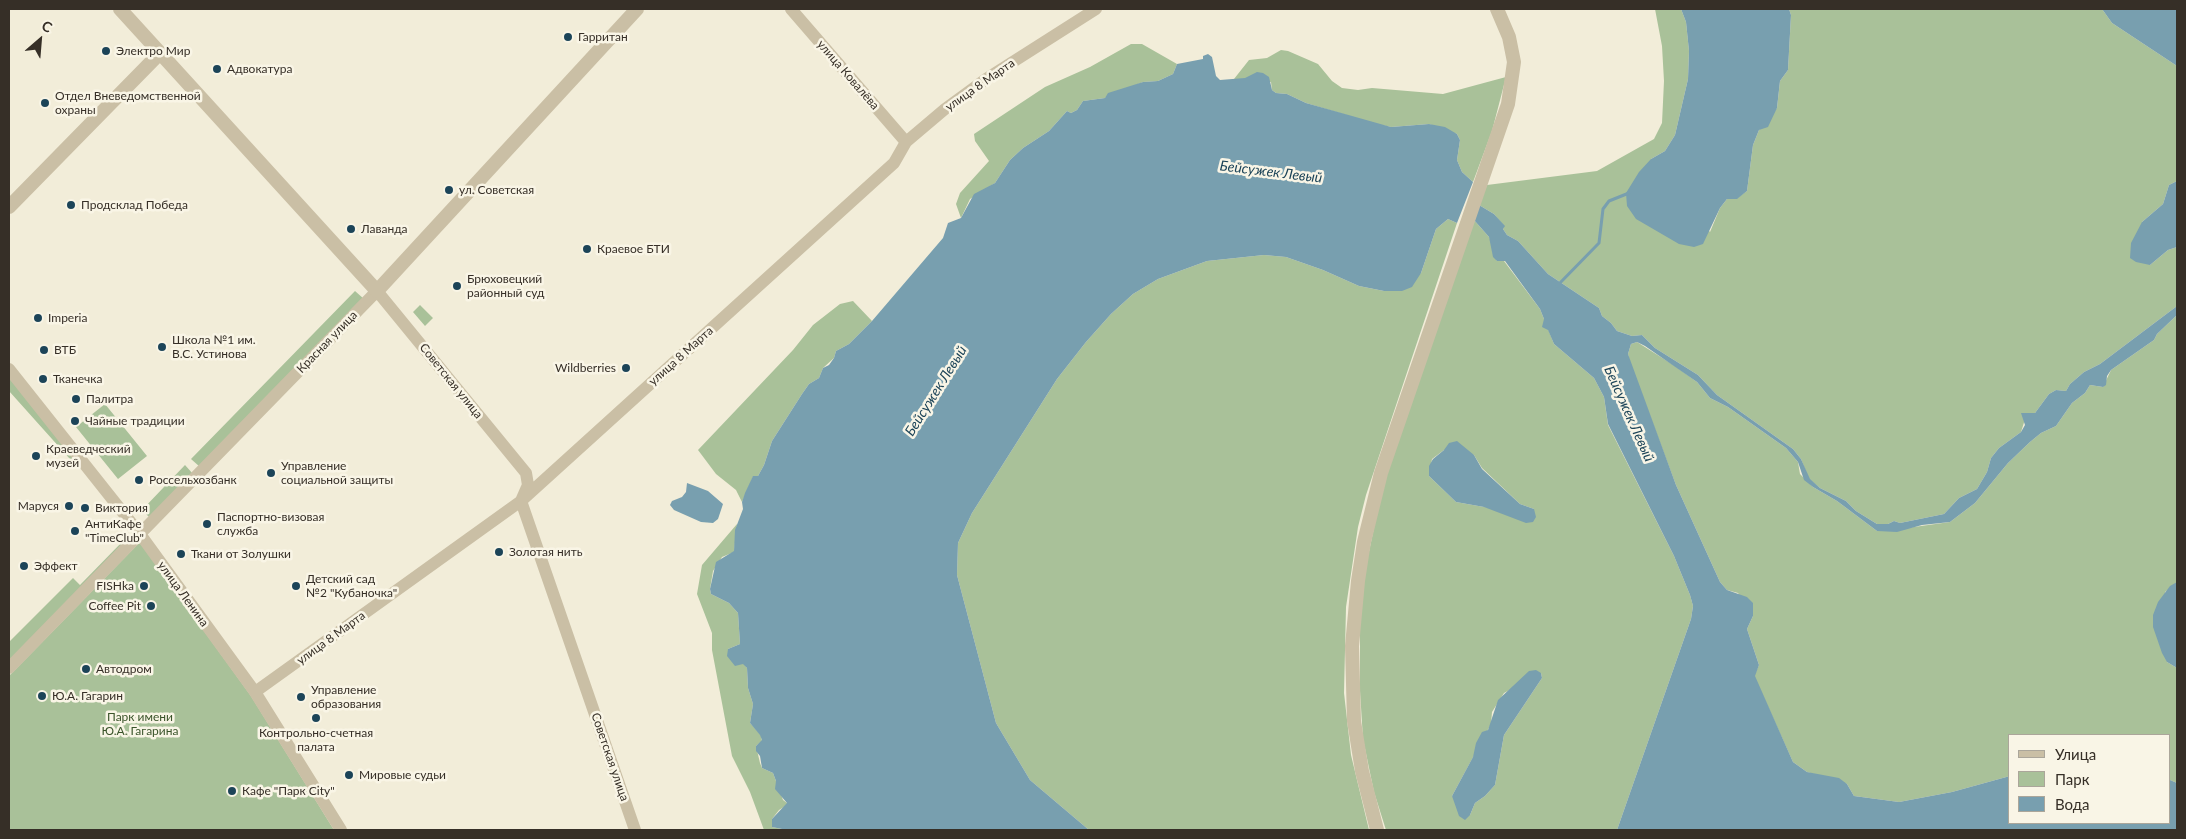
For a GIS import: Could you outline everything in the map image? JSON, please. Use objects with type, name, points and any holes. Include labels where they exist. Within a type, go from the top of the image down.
[{"type":"street","name":"Советская улица","points":[[120,9],[378,291],[522,468],[528,478],[528,485],[521,501],[635,830]]},
{"type":"street","name":"Красная улица","points":[[9,668],[378,291],[637,9]]},
{"type":"street","name":"улица Ковалёва","points":[[791,9],[906,142]]},
{"type":"street","name":"улица 8 Марта","points":[[255,692],[521,501],[894,163],[906,142],[979,84],[1096,9]]},
{"type":"street","points":[[1377,830],[1362,771],[1354,721],[1352,646],[1357,589],[1364,542],[1381,473],[1508,104],[1513,76],[1511,47],[1497,9]]},
{"type":"street","points":[[9,207],[160,53]]},
{"type":"street","name":"улица Ленина","points":[[9,369],[140,534],[255,692],[341,830]]},
{"type":"green space","points":[[1655,9],[1681,9],[1686,22],[1689,51],[1688,79],[1675,135],[1665,151],[1651,159],[1710,232],[1720,208],[1727,199],[1737,198],[1747,191],[1753,145],[1759,130],[1777,108],[1780,81],[1788,70],[1791,15],[1789,9],[2102,9],[2112,23],[2177,66],[2177,181],[2169,185],[2163,204],[2142,222],[2150,265],[2168,250],[2177,247],[2177,306],[2100,364],[2084,372],[2070,384],[2066,391],[2056,390],[2049,394],[2035,413],[2027,413],[2021,432],[1999,448],[1991,458],[1987,472],[1977,489],[1959,498],[1944,514],[1900,523],[1894,521],[1888,524],[1877,524],[1856,511],[1846,501],[1820,488],[1809,479],[1801,459],[1793,449],[1717,395],[1698,375],[1655,348],[1642,335],[1632,336],[1617,331],[1602,316],[1599,308],[1548,274],[1518,241],[1507,235],[1503,229],[1504,226],[1494,214],[1479,205],[1487,185],[1597,171],[1654,139],[1662,123],[1664,81],[1662,46]]},
{"type":"green space","points":[[1131,44],[1142,44],[1177,64],[1173,74],[1158,81],[1143,82],[1105,98],[1083,101],[1077,110],[1071,113],[1067,111],[1049,131],[1023,148],[1010,160],[995,183],[970,199],[961,218],[956,204],[960,193],[989,161],[975,141],[974,134],[1045,87],[1090,67]]},
{"type":"green space","points":[[1281,50],[1288,51],[1318,64],[1332,81],[1342,88],[1358,90],[1372,88],[1443,94],[1506,77],[1492,131],[1473,182],[1462,172],[1457,160],[1460,140],[1457,134],[1429,124],[1391,127],[1376,124],[1306,103],[1287,94],[1276,93],[1272,90],[1271,82],[1234,79],[1249,60],[1267,58]]},
{"type":"green space","points":[[1448,219],[1457,223],[1366,495],[1358,527],[1346,607],[1344,693],[1351,755],[1369,830],[1089,830],[1030,780],[996,723],[957,575],[958,543],[972,513],[1057,379],[1111,314],[1133,294],[1158,279],[1207,261],[1264,255],[1286,257],[1323,270],[1359,286],[1384,291],[1421,273],[1436,229]]},
{"type":"green space","points":[[1474,220],[1489,237],[1492,243],[1492,251],[1497,261],[1504,261],[1540,309],[1554,344],[1594,378],[1604,397],[1608,425],[1674,556],[1693,606],[1691,619],[1617,830],[1386,830],[1374,792],[1363,739],[1360,691],[1360,623],[1365,571],[1382,489]],"holes":[[[1444,450],[1474,455],[1482,468],[1520,504],[1534,509],[1484,507],[1456,502],[1429,476],[1432,459]],[[1541,673],[1542,678],[1504,735],[1495,785],[1475,803],[1470,815],[1452,796],[1491,724],[1492,712],[1504,693]]]},
{"type":"green space","points":[[355,291],[364,299],[200,467],[191,459]]},
{"type":"green space","points":[[853,301],[872,321],[849,344],[836,351],[834,358],[823,368],[819,378],[809,384],[772,441],[764,465],[758,476],[753,477],[742,502],[736,490],[716,474],[698,450],[793,350],[813,325],[840,304]]},
{"type":"green space","points":[[420,305],[433,318],[425,326],[413,312]]},
{"type":"green space","points":[[2177,315],[2177,582],[2165,592],[2167,662],[2177,668],[2177,783],[2171,780],[2171,734],[2008,734],[2008,777],[1952,792],[1899,802],[1854,796],[1847,784],[1807,772],[1793,762],[1754,676],[1759,665],[1747,629],[1753,616],[1738,593],[1727,590],[1720,582],[1676,485],[1630,363],[1628,354],[1631,344],[1637,342],[1697,382],[1710,398],[1728,407],[1786,448],[1798,462],[1800,474],[1813,487],[1837,501],[1877,531],[1885,531],[1950,522],[1975,503],[2008,463],[2030,442],[2041,433],[2056,426],[2072,403],[2085,393],[2090,385],[2103,387],[2111,370],[2154,340],[2157,334]]},
{"type":"green space","points":[[9,374],[81,465],[78,468],[9,391]]},
{"type":"green space","points":[[105,404],[147,456],[118,479],[76,427]]},
{"type":"green space","points":[[185,465],[193,474],[150,518],[142,510]]},
{"type":"green space","points":[[737,524],[734,552],[722,557],[713,571],[710,589],[711,594],[729,603],[738,613],[740,644],[728,649],[739,664],[744,664],[747,668],[748,688],[753,704],[750,723],[761,735],[762,741],[756,746],[760,763],[762,768],[773,773],[783,800],[787,803],[772,819],[772,827],[787,830],[764,830],[750,792],[732,756],[712,650],[712,633],[697,594],[702,565]]},
{"type":"green space","points":[[122,542],[125,545],[9,664],[9,642],[73,578],[80,585]]},
{"type":"green space","name":"Парк имени Ю.А. Гагарина","points":[[140,542],[251,696],[334,830],[9,830],[9,676]]},
{"type":"water","points":[[1681,9],[1789,9],[1791,15],[1788,70],[1780,81],[1777,108],[1768,127],[1759,130],[1753,145],[1747,191],[1737,199],[1727,199],[1720,208],[1703,244],[1694,247],[1679,244],[1636,219],[1627,206],[1626,193],[1639,172],[1651,159],[1665,151],[1675,135],[1688,79],[1689,51],[1686,22]]},
{"type":"water","points":[[2102,9],[2177,9],[2177,66],[2112,23]]},
{"type":"water","name":"Бейсужек Левый","points":[[1208,54],[1212,57],[1216,76],[1220,80],[1245,78],[1257,72],[1263,73],[1269,77],[1272,90],[1276,93],[1287,94],[1306,103],[1391,127],[1429,124],[1445,127],[1457,134],[1460,140],[1457,160],[1462,172],[1473,182],[1457,223],[1448,219],[1436,229],[1421,273],[1412,287],[1402,291],[1384,291],[1359,286],[1323,270],[1286,257],[1264,255],[1207,261],[1158,279],[1133,294],[1111,314],[1086,342],[1057,379],[972,513],[958,543],[957,575],[996,723],[1030,780],[1089,830],[787,830],[772,827],[772,819],[787,803],[775,789],[776,781],[773,773],[762,768],[760,756],[756,751],[756,746],[762,740],[750,723],[753,704],[748,688],[747,668],[743,664],[735,666],[727,656],[728,649],[740,644],[738,613],[729,603],[711,594],[710,589],[716,562],[734,551],[735,530],[743,509],[742,502],[745,493],[753,476],[758,476],[764,465],[772,441],[809,384],[819,378],[823,368],[829,365],[834,358],[836,351],[849,344],[872,321],[943,238],[948,223],[961,218],[974,194],[995,183],[1010,160],[1023,148],[1049,131],[1067,111],[1071,113],[1077,110],[1083,101],[1105,98],[1108,93],[1143,82],[1158,81],[1173,74],[1177,64],[1203,59],[1203,56]]},
{"type":"water","points":[[2177,181],[2177,247],[2168,250],[2150,265],[2136,262],[2130,258],[2131,243],[2142,222],[2163,204],[2169,185]]},
{"type":"water","name":"Бейсужек Левый","points":[[1479,205],[1494,214],[1505,226],[1503,229],[1507,235],[1518,241],[1548,274],[1599,308],[1602,316],[1617,331],[1632,336],[1642,335],[1655,348],[1698,375],[1717,395],[1793,449],[1801,459],[1810,479],[1820,488],[1846,501],[1856,511],[1877,524],[1888,524],[1894,521],[1900,523],[1944,514],[1959,498],[1977,489],[1987,472],[1991,458],[1999,448],[2021,432],[2025,425],[2021,413],[2035,413],[2049,394],[2056,390],[2066,391],[2070,384],[2084,372],[2100,364],[2177,306],[2177,315],[2157,334],[2154,340],[2111,370],[2107,376],[2106,385],[2103,387],[2090,385],[2085,393],[2072,403],[2056,426],[2041,433],[2008,463],[1975,503],[1950,522],[1922,525],[1897,532],[1877,531],[1837,501],[1813,487],[1804,480],[1798,462],[1786,448],[1728,407],[1710,398],[1697,382],[1645,346],[1637,342],[1631,344],[1628,354],[1676,485],[1720,582],[1727,590],[1747,597],[1753,603],[1753,616],[1747,629],[1759,665],[1755,676],[1793,762],[1807,772],[1839,778],[1847,784],[1854,796],[1899,802],[1952,792],[2008,777],[2008,824],[2171,824],[2171,780],[2177,783],[2177,830],[1617,830],[1691,619],[1693,606],[1674,556],[1608,424],[1604,397],[1594,378],[1554,344],[1548,330],[1542,327],[1544,319],[1540,309],[1505,261],[1497,261],[1493,257],[1489,237],[1474,220]]},
{"type":"water","points":[[1457,441],[1474,455],[1482,469],[1520,504],[1534,509],[1536,517],[1533,522],[1526,523],[1484,507],[1456,502],[1429,476],[1429,466],[1433,459],[1449,443]]},
{"type":"water","points":[[687,483],[708,491],[723,504],[718,519],[713,523],[701,522],[674,510],[670,505],[672,501],[682,497],[686,492]]},
{"type":"water","points":[[2177,582],[2177,668],[2167,662],[2162,653],[2153,627],[2153,615],[2158,602],[2170,586]]},
{"type":"water","points":[[1536,670],[1541,673],[1542,678],[1504,735],[1495,785],[1475,803],[1470,815],[1465,820],[1459,816],[1452,796],[1473,757],[1476,743],[1482,732],[1488,730],[1498,700],[1529,671]]},
{"type":"waterway","points":[[1557,286],[1599,243],[1603,209],[1609,201],[1629,193]]},
{"type":"place","name":"Гарритан","points":[[568,37]]},
{"type":"place","name":"Электро Мир","points":[[106,51]]},
{"type":"place","name":"Адвокатура","points":[[217,69]]},
{"type":"place","name":"Отдел Вневедомственной охраны","points":[[45,103]]},
{"type":"place","name":"ул. Советская","points":[[449,190]]},
{"type":"place","name":"Продсклад Победа","points":[[71,205]]},
{"type":"place","name":"Лаванда","points":[[351,229]]},
{"type":"place","name":"Краевое БТИ","points":[[587,249]]},
{"type":"place","name":"Брюховецкий районный суд","points":[[457,286]]},
{"type":"place","name":"Imperia","points":[[38,318]]},
{"type":"place","name":"Школа №1 им. В.С. Устинова","points":[[162,347]]},
{"type":"place","name":"ВТБ","points":[[44,350]]},
{"type":"place","name":"Wildberries","points":[[626,368]]},
{"type":"place","name":"Тканечка","points":[[43,379]]},
{"type":"place","name":"Палитра","points":[[76,399]]},
{"type":"place","name":"Чайные традиции","points":[[75,421]]},
{"type":"place","name":"Краеведческий музей","points":[[36,456]]},
{"type":"place","name":"Управление социальной защиты","points":[[271,473]]},
{"type":"place","name":"Россельхозбанк","points":[[139,480]]},
{"type":"place","name":"Маруся","points":[[69,506]]},
{"type":"place","name":"Виктория","points":[[85,508]]},
{"type":"place","name":"Паспортно-визовая служба","points":[[207,524]]},
{"type":"place","name":"АнтиКафе \"TimeClub\"","points":[[75,531]]},
{"type":"place","name":"Золотая нить","points":[[499,552]]},
{"type":"place","name":"Ткани от Золушки","points":[[181,554]]},
{"type":"place","name":"Эффект","points":[[24,566]]},
{"type":"place","name":"FISHka","points":[[144,586]]},
{"type":"place","name":"Детский сад №2 \"Кубаночка\"","points":[[296,586]]},
{"type":"place","name":"Coffee Pit","points":[[151,606]]},
{"type":"place","name":"Автодром","points":[[86,669]]},
{"type":"place","name":"Ю.А. Гагарин","points":[[42,696]]},
{"type":"place","name":"Управление образования","points":[[301,697]]},
{"type":"place","name":"Контрольно-счетная палата","points":[[316,718]]},
{"type":"place","name":"Мировые судьи","points":[[349,775]]},
{"type":"place","name":"Кафе \"Парк City\"","points":[[232,791]]}]
